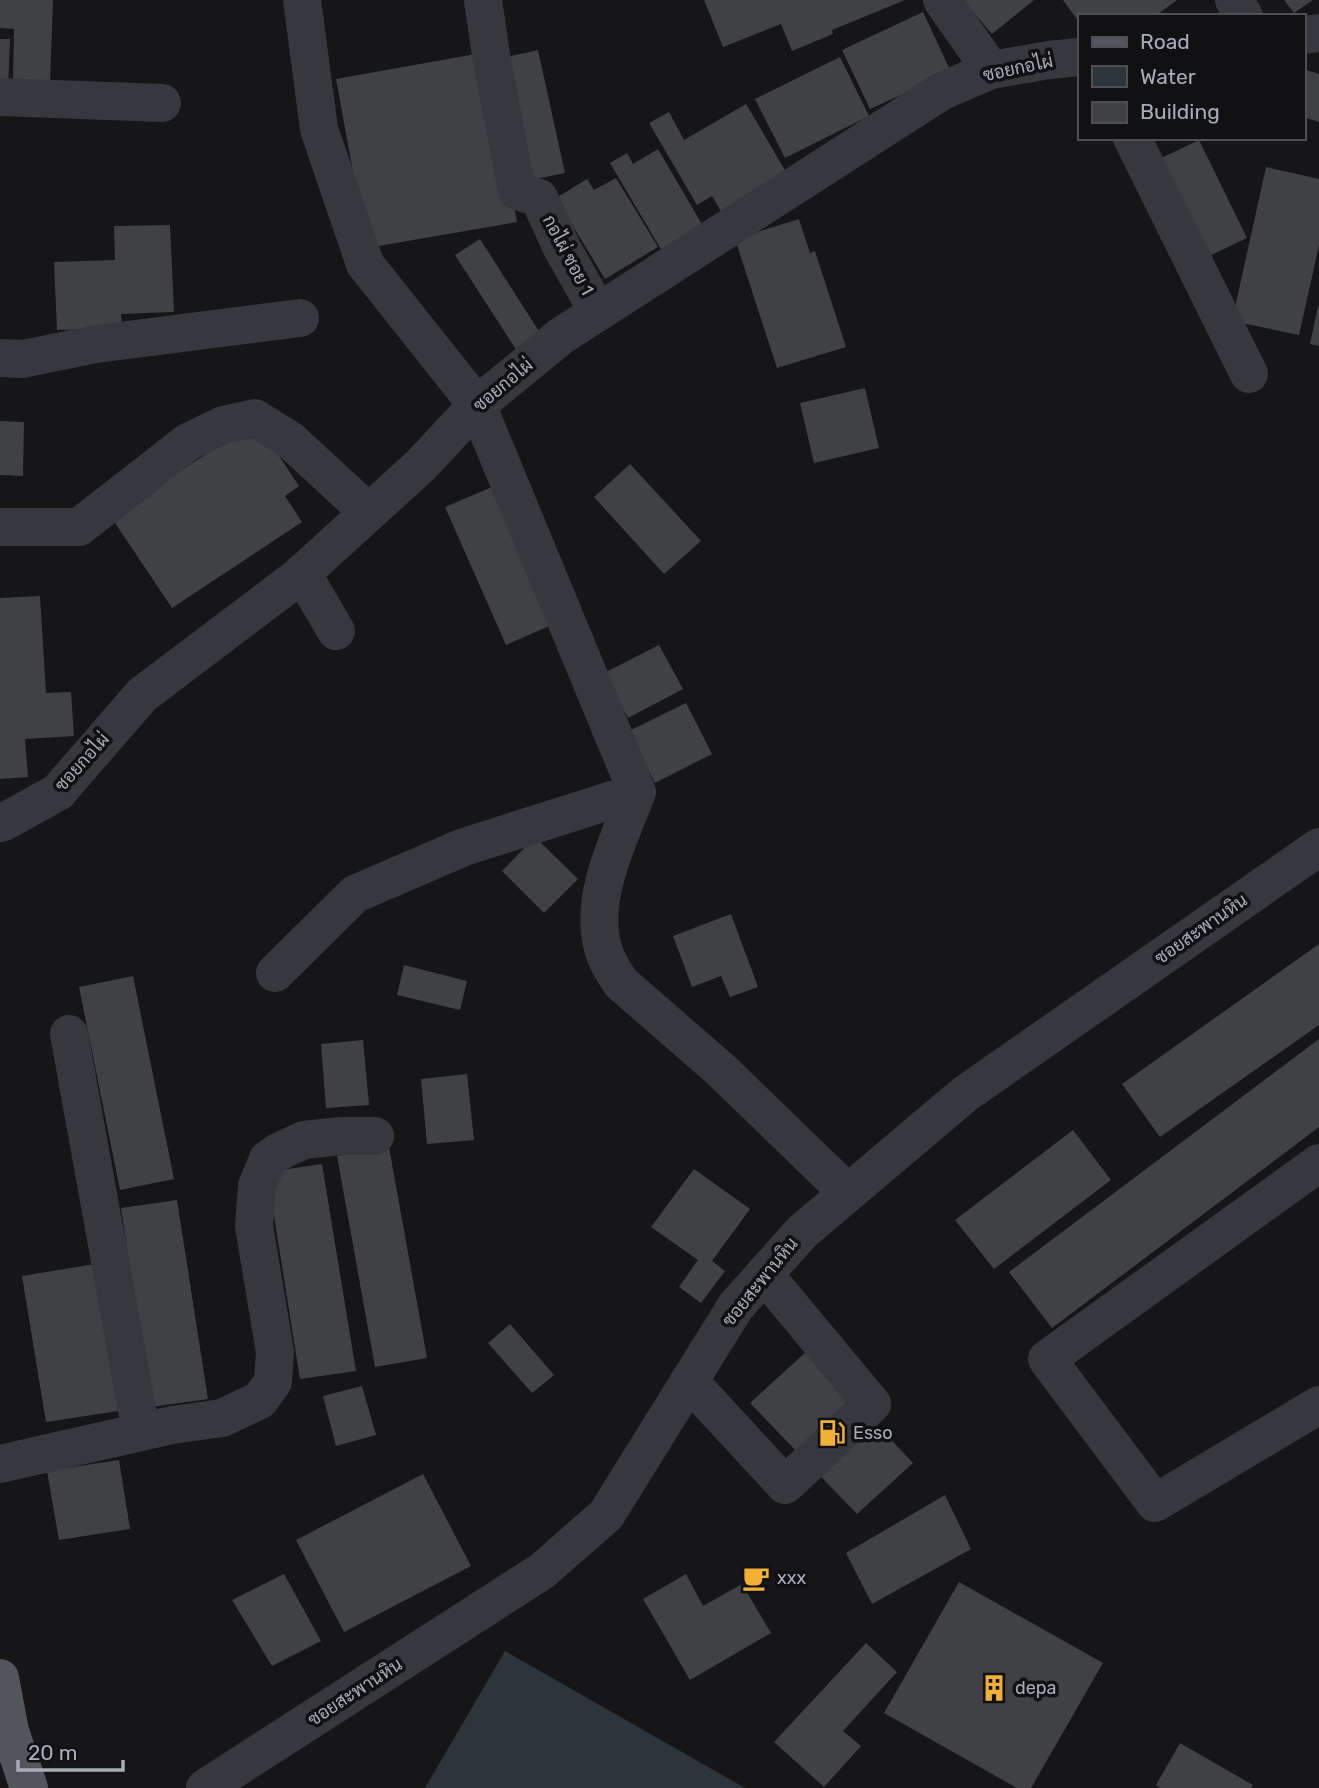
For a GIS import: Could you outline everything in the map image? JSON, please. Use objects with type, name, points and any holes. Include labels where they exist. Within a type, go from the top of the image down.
[{"type":"main road","points":[[0,1678],[5,1732],[29,1788]]},
{"type":"street","points":[[302,0],[319,129],[365,264],[477,405],[637,792],[604,880],[599,912],[601,944],[610,965],[621,983],[722,1070],[848,1193]]},
{"type":"street","name":"กอไผ่ ซอย 1","points":[[483,0],[517,191],[539,198],[562,248],[598,312]]},
{"type":"street","points":[[942,0],[991,71]]},
{"type":"street","name":"ซอยกอไผ่","points":[[0,822],[58,792],[142,695],[302,573],[421,465],[477,405],[561,336],[942,91],[991,71],[1078,57]]},
{"type":"street","points":[[0,97],[162,103]]},
{"type":"street","points":[[1133,140],[1249,374]]},
{"type":"street","points":[[0,358],[23,359],[96,344],[300,318]]},
{"type":"street","points":[[0,527],[79,527],[188,442],[223,425],[255,418],[290,440],[367,514]]},
{"type":"street","points":[[302,573],[336,631]]},
{"type":"street","points":[[275,973],[355,894],[464,846],[637,792]]},
{"type":"street","name":"ซอยสะพานหิน","points":[[205,1788],[241,1773],[542,1571],[606,1515],[736,1306],[802,1232],[964,1094],[1319,847]]},
{"type":"street","points":[[69,1034],[141,1432]]},
{"type":"street","points":[[0,1464],[172,1425],[222,1418],[260,1400],[272,1382],[275,1352],[254,1226],[257,1186],[268,1160],[304,1140],[375,1136]]},
{"type":"street","points":[[1319,1163],[1047,1359],[1155,1503],[1319,1405]]},
{"type":"street","points":[[689,1381],[785,1485],[872,1404],[764,1274]]},
{"type":"water","points":[[505,1651],[745,1788],[425,1788]]},
{"type":"building","points":[[0,0],[53,0],[50,83],[13,82],[14,29],[0,28]]},
{"type":"building","points":[[704,0],[905,0],[832,30],[833,34],[792,51],[781,24],[723,47]]},
{"type":"building","points":[[963,0],[1034,0],[992,34]]},
{"type":"building","points":[[1063,0],[1177,0],[1158,14],[1078,14],[1078,21]]},
{"type":"building","points":[[1284,0],[1313,0],[1294,13]]},
{"type":"building","points":[[923,12],[951,72],[870,109],[842,50]]},
{"type":"building","points":[[0,39],[10,39],[8,90],[0,90]]},
{"type":"building","points":[[538,50],[565,173],[521,182],[494,60]]},
{"type":"building","points":[[487,52],[517,222],[367,248],[336,79]]},
{"type":"building","points":[[840,57],[869,116],[785,158],[755,99]]},
{"type":"building","points":[[1305,70],[1319,74],[1319,122],[1305,118]]},
{"type":"building","points":[[746,104],[789,177],[723,215],[712,196],[697,205],[649,123],[669,112],[684,140]]},
{"type":"building","points":[[1199,140],[1247,238],[1205,258],[1157,160]]},
{"type":"building","points":[[658,149],[703,226],[662,251],[610,163],[627,153],[633,164]]},
{"type":"building","points":[[1266,167],[1319,179],[1319,245],[1299,335],[1232,321]]},
{"type":"building","points":[[616,178],[658,247],[605,279],[556,198],[587,179],[594,190]]},
{"type":"building","points":[[799,219],[810,253],[815,251],[846,347],[777,368],[735,239]]},
{"type":"building","points":[[170,225],[174,312],[121,314],[122,328],[57,330],[54,262],[115,260],[114,226]]},
{"type":"building","points":[[480,239],[542,336],[517,351],[455,255]]},
{"type":"building","points":[[1319,306],[1319,346],[1310,344]]},
{"type":"building","points":[[865,388],[879,448],[814,463],[800,403]]},
{"type":"building","points":[[0,421],[24,422],[23,476],[0,475]]},
{"type":"building","points":[[256,421],[299,486],[285,496],[302,522],[172,608],[111,517]]},
{"type":"building","points":[[630,464],[701,541],[664,574],[594,497]]},
{"type":"building","points":[[492,487],[563,620],[506,645],[445,507]]},
{"type":"building","points":[[40,596],[46,693],[71,692],[74,736],[25,739],[28,777],[0,779],[0,598]]},
{"type":"building","points":[[659,645],[683,689],[628,718],[604,673]]},
{"type":"building","points":[[686,703],[712,754],[655,783],[629,731]]},
{"type":"building","points":[[535,837],[578,879],[544,913],[502,871]]},
{"type":"building","points":[[731,914],[758,987],[730,997],[721,976],[692,987],[673,936]]},
{"type":"building","points":[[1319,944],[1319,1025],[1160,1137],[1122,1084]]},
{"type":"building","points":[[404,965],[467,981],[460,1010],[397,995]]},
{"type":"building","points":[[133,976],[174,1179],[120,1190],[79,987]]},
{"type":"building","points":[[1319,1039],[1319,1127],[1052,1328],[1009,1272]]},
{"type":"building","points":[[363,1040],[369,1105],[326,1108],[321,1044]]},
{"type":"building","points":[[467,1074],[474,1140],[427,1144],[421,1079]]},
{"type":"building","points":[[1073,1130],[1111,1180],[994,1269],[955,1220]]},
{"type":"building","points":[[389,1147],[427,1358],[375,1367],[337,1156]]},
{"type":"building","points":[[322,1164],[356,1371],[300,1379],[267,1172]]},
{"type":"building","points":[[694,1169],[750,1209],[712,1261],[725,1271],[701,1303],[679,1287],[698,1260],[651,1227]]},
{"type":"building","points":[[177,1200],[208,1399],[151,1407],[121,1208]]},
{"type":"building","points":[[101,1263],[125,1410],[46,1422],[22,1276]]},
{"type":"building","points":[[510,1324],[554,1375],[532,1393],[488,1343]]},
{"type":"building","name":"Esso","points":[[807,1351],[913,1463],[857,1514],[750,1403]]},
{"type":"building","points":[[362,1386],[376,1435],[336,1446],[323,1396]]},
{"type":"building","points":[[119,1460],[130,1529],[59,1540],[47,1471]]},
{"type":"building","points":[[423,1474],[471,1566],[344,1632],[296,1540]]},
{"type":"building","points":[[945,1495],[971,1549],[872,1604],[846,1553]]},
{"type":"building","points":[[284,1574],[321,1641],[272,1666],[232,1600]]},
{"type":"building","points":[[686,1574],[703,1606],[742,1584],[771,1633],[690,1680],[643,1599]]},
{"type":"building","name":"depa","points":[[959,1582],[1103,1663],[1031,1788],[1017,1788],[884,1713]]},
{"type":"building","points":[[866,1643],[897,1672],[843,1731],[861,1746],[824,1787],[774,1742]]},
{"type":"building","points":[[1180,1743],[1253,1785],[1251,1788],[1160,1788],[1156,1785]]},
{"type":"place","name":"Esso","points":[[832,1433]]},
{"type":"place","name":"xxx","points":[[756,1578]]},
{"type":"place","name":"depa","points":[[994,1688]]}]
